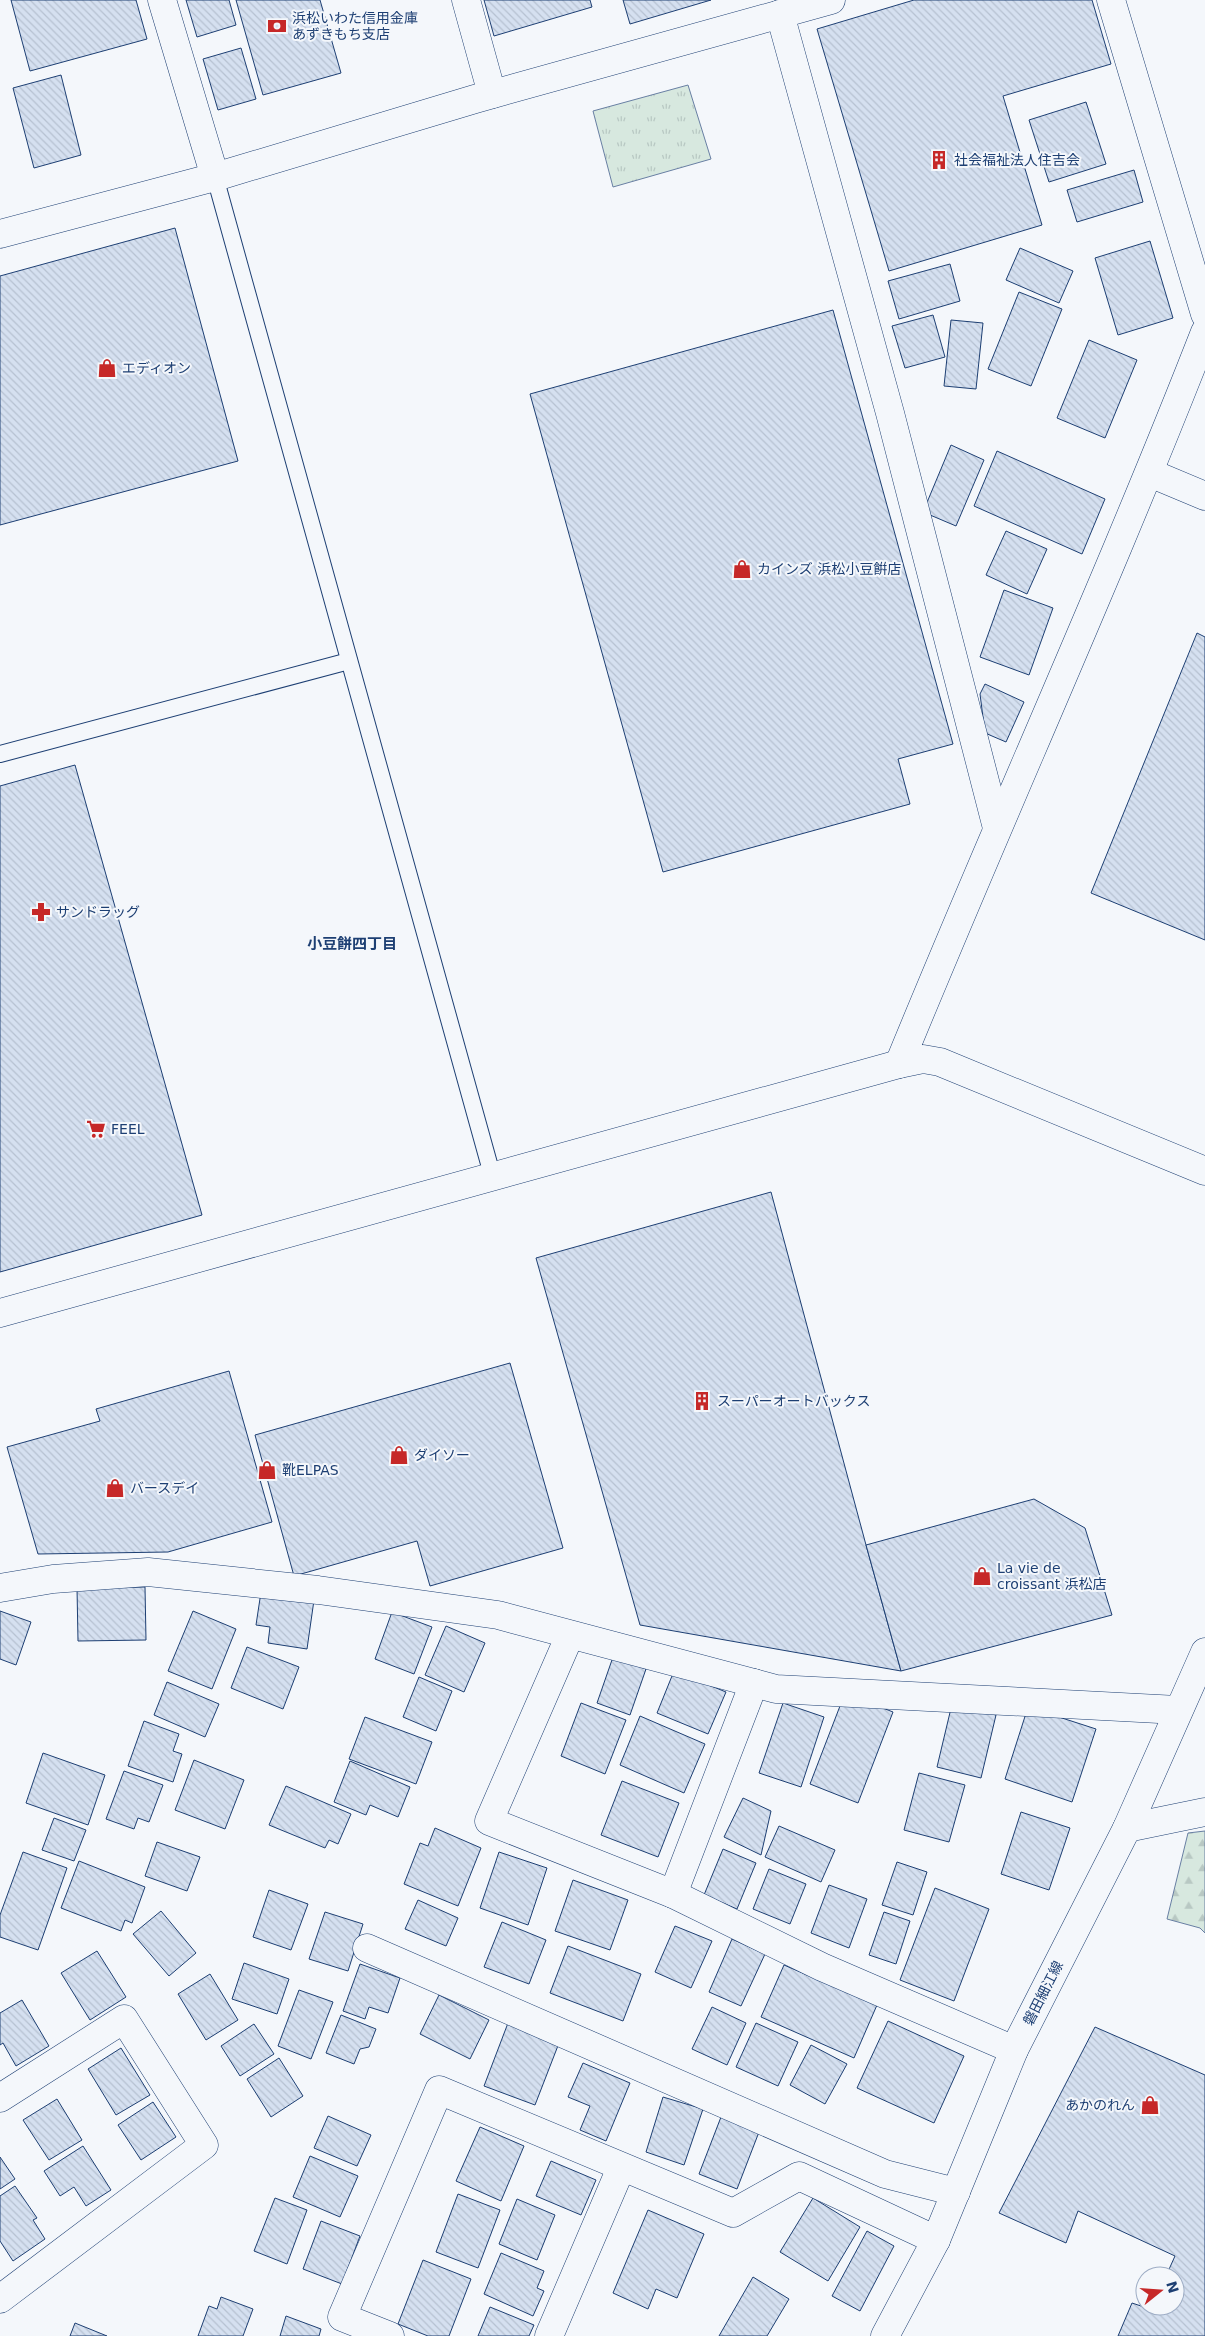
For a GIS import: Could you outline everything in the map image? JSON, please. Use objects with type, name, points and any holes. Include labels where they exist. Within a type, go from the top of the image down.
[{"type":"street","points":[[162,0],[214,177]]},
{"type":"street","points":[[466,0],[492,94]]},
{"type":"street","points":[[0,234],[214,177],[492,94],[831,0]]},
{"type":"street","points":[[1111,0],[1205,314]]},
{"type":"street","points":[[780,14],[890,412],[997,828]]},
{"type":"street","points":[[899,1064],[997,828],[1150,474],[1205,332]]},
{"type":"street","points":[[1150,474],[1205,496]]},
{"type":"street","points":[[0,1313],[899,1064],[923,1059],[940,1062],[1205,1171]]},
{"type":"street","points":[[0,1588],[54,1579],[148,1572],[318,1590],[498,1615],[776,1689],[1178,1710]]},
{"type":"street","points":[[570,1635],[489,1821],[674,1894],[822,1967],[1014,2050]]},
{"type":"street","name":"磐田細江線","points":[[885,2336],[936,2240],[1014,2050],[1127,1828],[1205,1652]]},
{"type":"street","points":[[674,1894],[754,1683]]},
{"type":"street","points":[[1127,1828],[1205,1812]]},
{"type":"street","points":[[367,1948],[885,2174],[956,2192]]},
{"type":"street","points":[[0,2098],[124,2019],[204,2146],[0,2299]]},
{"type":"street","points":[[390,2336],[342,2317],[439,2090],[732,2213],[799,2176],[936,2240]]},
{"type":"street","points":[[549,2336],[621,2168]]},
{"type":"lane","points":[[214,177],[493,1178]]},
{"type":"lane","points":[[0,754],[349,661]]},
{"type":"green space","points":[[688,85],[711,159],[613,187],[593,111]]},
{"type":"green space","points":[[1205,1831],[1205,1933],[1200,1928],[1167,1919],[1188,1833]]},
{"type":"building","points":[[11,0],[136,0],[147,39],[30,71]]},
{"type":"building","points":[[186,0],[229,0],[236,25],[197,37]]},
{"type":"building","points":[[236,0],[320,0],[341,73],[263,95]]},
{"type":"building","points":[[484,0],[590,0],[592,7],[494,36]]},
{"type":"building","points":[[623,0],[711,0],[630,24]]},
{"type":"building","name":"社会福祉法人住吉会","points":[[914,0],[1092,0],[1111,64],[1003,96],[1042,225],[889,271],[817,29]]},
{"type":"building","points":[[241,48],[256,99],[218,110],[203,59]]},
{"type":"building","points":[[61,75],[81,155],[34,168],[13,88]]},
{"type":"building","points":[[1086,102],[1106,164],[1049,182],[1029,120]]},
{"type":"building","points":[[1134,170],[1143,202],[1077,222],[1067,190]]},
{"type":"building","name":"エディオン","points":[[175,228],[238,461],[0,525],[0,276]]},
{"type":"building","points":[[1150,241],[1173,318],[1118,335],[1095,258]]},
{"type":"building","points":[[1020,248],[1073,271],[1059,303],[1006,280]]},
{"type":"building","points":[[950,264],[960,301],[899,319],[888,281]]},
{"type":"building","points":[[1019,292],[1062,309],[1031,386],[988,369]]},
{"type":"building","name":"カインズ 浜松小豆餠店","points":[[833,310],[953,744],[898,759],[910,804],[663,872],[530,394]]},
{"type":"building","points":[[933,315],[945,357],[905,368],[892,326]]},
{"type":"building","points":[[951,320],[983,323],[976,389],[944,386]]},
{"type":"building","points":[[1089,340],[1137,360],[1105,438],[1057,418]]},
{"type":"building","points":[[951,445],[984,460],[956,526],[923,512]]},
{"type":"building","points":[[997,451],[1105,499],[1082,554],[974,506]]},
{"type":"building","points":[[1006,531],[1047,549],[1027,594],[986,575]]},
{"type":"building","points":[[1004,590],[1053,608],[1029,675],[980,657]]},
{"type":"building","points":[[1197,633],[1205,637],[1205,940],[1091,893]]},
{"type":"building","points":[[985,684],[1024,702],[1006,742],[985,733],[980,694]]},
{"type":"building","points":[[75,765],[202,1215],[0,1272],[0,786]]},
{"type":"building","name":"スーパーオートバックス","points":[[771,1192],[901,1671],[640,1625],[536,1258]]},
{"type":"building","points":[[510,1363],[563,1548],[430,1586],[417,1541],[294,1576],[255,1435]]},
{"type":"building","points":[[229,1371],[272,1522],[168,1552],[38,1554],[7,1447],[100,1421],[96,1409]]},
{"type":"building","points":[[1034,1499],[1085,1528],[1112,1615],[901,1671],[866,1545]]},
{"type":"building","points":[[145,1587],[146,1640],[78,1641],[77,1588]]},
{"type":"building","points":[[261,1592],[314,1600],[307,1649],[268,1643],[270,1627],[256,1625]]},
{"type":"building","points":[[0,1611],[31,1622],[16,1665],[0,1659]]},
{"type":"building","points":[[193,1611],[236,1629],[212,1689],[168,1671]]},
{"type":"building","points":[[392,1612],[432,1627],[414,1674],[375,1659]]},
{"type":"building","points":[[446,1626],[485,1643],[464,1692],[425,1675]]},
{"type":"building","points":[[247,1647],[299,1667],[283,1709],[231,1688]]},
{"type":"building","points":[[613,1657],[646,1669],[630,1715],[597,1703]]},
{"type":"building","points":[[674,1671],[726,1692],[708,1734],[657,1713]]},
{"type":"building","points":[[419,1677],[452,1691],[436,1731],[403,1717]]},
{"type":"building","points":[[167,1682],[219,1704],[205,1737],[154,1715]]},
{"type":"building","points":[[845,1693],[893,1712],[858,1803],[810,1784]]},
{"type":"building","points":[[581,1703],[626,1720],[605,1774],[561,1756]]},
{"type":"building","points":[[783,1703],[824,1717],[801,1787],[759,1773]]},
{"type":"building","points":[[952,1704],[996,1715],[981,1778],[937,1767]]},
{"type":"building","points":[[1028,1707],[1096,1729],[1072,1802],[1005,1779]]},
{"type":"building","points":[[640,1716],[705,1744],[684,1793],[620,1765]]},
{"type":"building","points":[[365,1717],[432,1742],[416,1784],[349,1759]]},
{"type":"building","points":[[144,1721],[179,1734],[173,1751],[182,1754],[173,1782],[128,1766]]},
{"type":"building","points":[[43,1753],[105,1775],[88,1825],[26,1803]]},
{"type":"building","points":[[194,1760],[244,1780],[225,1829],[175,1810]]},
{"type":"building","points":[[350,1761],[410,1787],[398,1817],[370,1805],[366,1815],[334,1802]]},
{"type":"building","points":[[124,1771],[163,1785],[149,1822],[138,1818],[134,1829],[106,1819]]},
{"type":"building","points":[[919,1773],[965,1785],[949,1842],[904,1830]]},
{"type":"building","points":[[622,1781],[679,1803],[658,1857],[601,1835]]},
{"type":"building","points":[[286,1786],[351,1814],[338,1844],[329,1840],[325,1848],[269,1825]]},
{"type":"building","points":[[743,1798],[771,1811],[761,1855],[724,1837]]},
{"type":"building","points":[[1021,1812],[1070,1828],[1049,1890],[1001,1874]]},
{"type":"building","points":[[54,1818],[86,1830],[74,1861],[42,1850]]},
{"type":"building","points":[[779,1826],[835,1850],[821,1882],[765,1857]]},
{"type":"building","points":[[435,1828],[481,1848],[458,1906],[404,1884],[420,1843],[428,1846]]},
{"type":"building","points":[[157,1842],[200,1857],[187,1891],[145,1876]]},
{"type":"building","points":[[723,1849],[756,1863],[737,1909],[704,1895]]},
{"type":"building","points":[[23,1852],[67,1868],[38,1950],[0,1937],[0,1915]]},
{"type":"building","points":[[499,1852],[547,1868],[528,1925],[480,1908]]},
{"type":"building","points":[[79,1861],[145,1887],[132,1923],[125,1920],[121,1931],[61,1908]]},
{"type":"building","points":[[897,1862],[927,1872],[913,1915],[882,1905]]},
{"type":"building","points":[[769,1869],[806,1884],[790,1924],[753,1909]]},
{"type":"building","points":[[573,1880],[628,1900],[610,1950],[555,1931]]},
{"type":"building","points":[[829,1885],[867,1899],[849,1948],[811,1933]]},
{"type":"building","points":[[935,1888],[989,1909],[954,2001],[900,1980]]},
{"type":"building","points":[[269,1890],[308,1904],[291,1950],[253,1937]]},
{"type":"building","points":[[418,1900],[458,1918],[446,1946],[405,1929]]},
{"type":"building","points":[[161,1911],[196,1953],[169,1976],[133,1934]]},
{"type":"building","points":[[325,1912],[363,1924],[348,1971],[309,1959]]},
{"type":"building","points":[[884,1912],[910,1921],[896,1964],[869,1955]]},
{"type":"building","points":[[502,1922],[546,1940],[529,1984],[484,1967]]},
{"type":"building","points":[[675,1926],[712,1941],[691,1988],[655,1972]]},
{"type":"building","points":[[732,1939],[765,1954],[741,2006],[709,1992]]},
{"type":"building","points":[[568,1946],[641,1974],[623,2021],[550,1993]]},
{"type":"building","points":[[97,1951],[126,1997],[90,2020],[61,1973]]},
{"type":"building","points":[[244,1963],[289,1979],[277,2014],[232,1999]]},
{"type":"building","points":[[360,1964],[400,1978],[388,2013],[369,2007],[365,2019],[343,2011]]},
{"type":"building","points":[[784,1965],[877,2005],[854,2058],[761,2017]]},
{"type":"building","points":[[210,1974],[238,2020],[206,2040],[178,1994]]},
{"type":"building","points":[[299,1990],[333,2002],[311,2059],[278,2046]]},
{"type":"building","points":[[439,1995],[489,2020],[470,2059],[420,2034]]},
{"type":"building","points":[[22,2000],[49,2046],[16,2066],[3,2043],[0,2045],[0,2013]]},
{"type":"building","points":[[712,2007],[746,2023],[727,2065],[692,2049]]},
{"type":"building","points":[[341,2015],[376,2029],[369,2047],[360,2049],[354,2064],[326,2053]]},
{"type":"building","points":[[888,2021],[964,2056],[934,2123],[857,2088]]},
{"type":"building","points":[[508,2023],[559,2043],[535,2105],[484,2086]]},
{"type":"building","points":[[756,2023],[798,2042],[778,2086],[736,2067]]},
{"type":"building","points":[[254,2024],[274,2054],[240,2076],[221,2046]]},
{"type":"building","points":[[1095,2027],[1205,2075],[1205,2336],[1118,2336],[1132,2303],[1135,2304],[1135,2316],[1185,2316],[1185,2266],[1170,2266],[1175,2256],[1078,2211],[1066,2243],[999,2213]]},
{"type":"building","points":[[811,2045],[847,2064],[825,2104],[790,2085]]},
{"type":"building","points":[[121,2048],[150,2095],[116,2115],[88,2069]]},
{"type":"building","points":[[279,2058],[303,2096],[271,2117],[247,2079]]},
{"type":"building","points":[[583,2063],[630,2083],[606,2141],[580,2130],[590,2106],[568,2097]]},
{"type":"building","points":[[663,2097],[703,2109],[684,2165],[646,2152]]},
{"type":"building","points":[[57,2099],[82,2140],[49,2160],[23,2120]]},
{"type":"building","points":[[153,2102],[176,2137],[141,2160],[118,2125]]},
{"type":"building","points":[[328,2116],[371,2135],[357,2166],[314,2148]]},
{"type":"building","points":[[721,2117],[759,2132],[737,2189],[699,2174]]},
{"type":"building","points":[[480,2127],[524,2146],[501,2201],[456,2181]]},
{"type":"building","points":[[83,2146],[111,2190],[86,2206],[74,2187],[60,2196],[44,2171]]},
{"type":"building","points":[[310,2156],[358,2176],[340,2217],[293,2197]]},
{"type":"building","points":[[0,2157],[15,2179],[0,2189]]},
{"type":"building","points":[[551,2161],[596,2180],[581,2215],[536,2196]]},
{"type":"building","points":[[15,2186],[37,2218],[33,2220],[45,2239],[13,2261],[0,2241],[0,2196]]},
{"type":"building","points":[[458,2194],[500,2210],[478,2268],[436,2252]]},
{"type":"building","points":[[275,2198],[307,2210],[287,2264],[254,2251]]},
{"type":"building","points":[[813,2198],[860,2227],[828,2281],[780,2252]]},
{"type":"building","points":[[517,2199],[555,2215],[537,2260],[499,2244]]},
{"type":"building","points":[[648,2210],[704,2234],[677,2298],[656,2289],[648,2309],[613,2293]]},
{"type":"building","points":[[321,2221],[360,2236],[342,2284],[303,2269]]},
{"type":"building","points":[[867,2231],[894,2246],[860,2311],[832,2296]]},
{"type":"building","points":[[501,2253],[544,2271],[537,2288],[544,2291],[533,2316],[484,2294]]},
{"type":"building","points":[[423,2260],[471,2279],[449,2336],[428,2336],[398,2324]]},
{"type":"building","points":[[753,2277],[789,2299],[767,2336],[719,2336]]},
{"type":"building","points":[[221,2297],[253,2309],[243,2336],[198,2336],[209,2306],[217,2309]]},
{"type":"building","points":[[490,2307],[534,2325],[529,2336],[478,2336]]},
{"type":"building","points":[[286,2316],[321,2329],[319,2336],[280,2336]]},
{"type":"building","points":[[75,2323],[107,2336],[70,2336]]},
{"type":"place","name":"浜松いわた信用金庫 あずきもち支店","points":[[277,26]]},
{"type":"place","name":"社会福祉法人住吉会","points":[[939,160]]},
{"type":"place","name":"エディオン","points":[[107,368]]},
{"type":"place","name":"カインズ 浜松小豆餠店","points":[[742,569]]},
{"type":"place","name":"サンドラッグ","points":[[41,912]]},
{"type":"place","name":"FEEL","points":[[96,1129]]},
{"type":"place","name":"スーパーオートバックス","points":[[702,1401]]},
{"type":"place","name":"ダイソー","points":[[399,1455]]},
{"type":"place","name":"靴ELPAS","points":[[267,1470]]},
{"type":"place","name":"バースデイ","points":[[115,1488]]},
{"type":"place","name":"La vie de croissant 浜松店","points":[[982,1576]]},
{"type":"place","name":"あかのれん","points":[[1150,2105]]},
{"type":"district","name":"小豆餅四丁目","points":[[352,944]]}]
